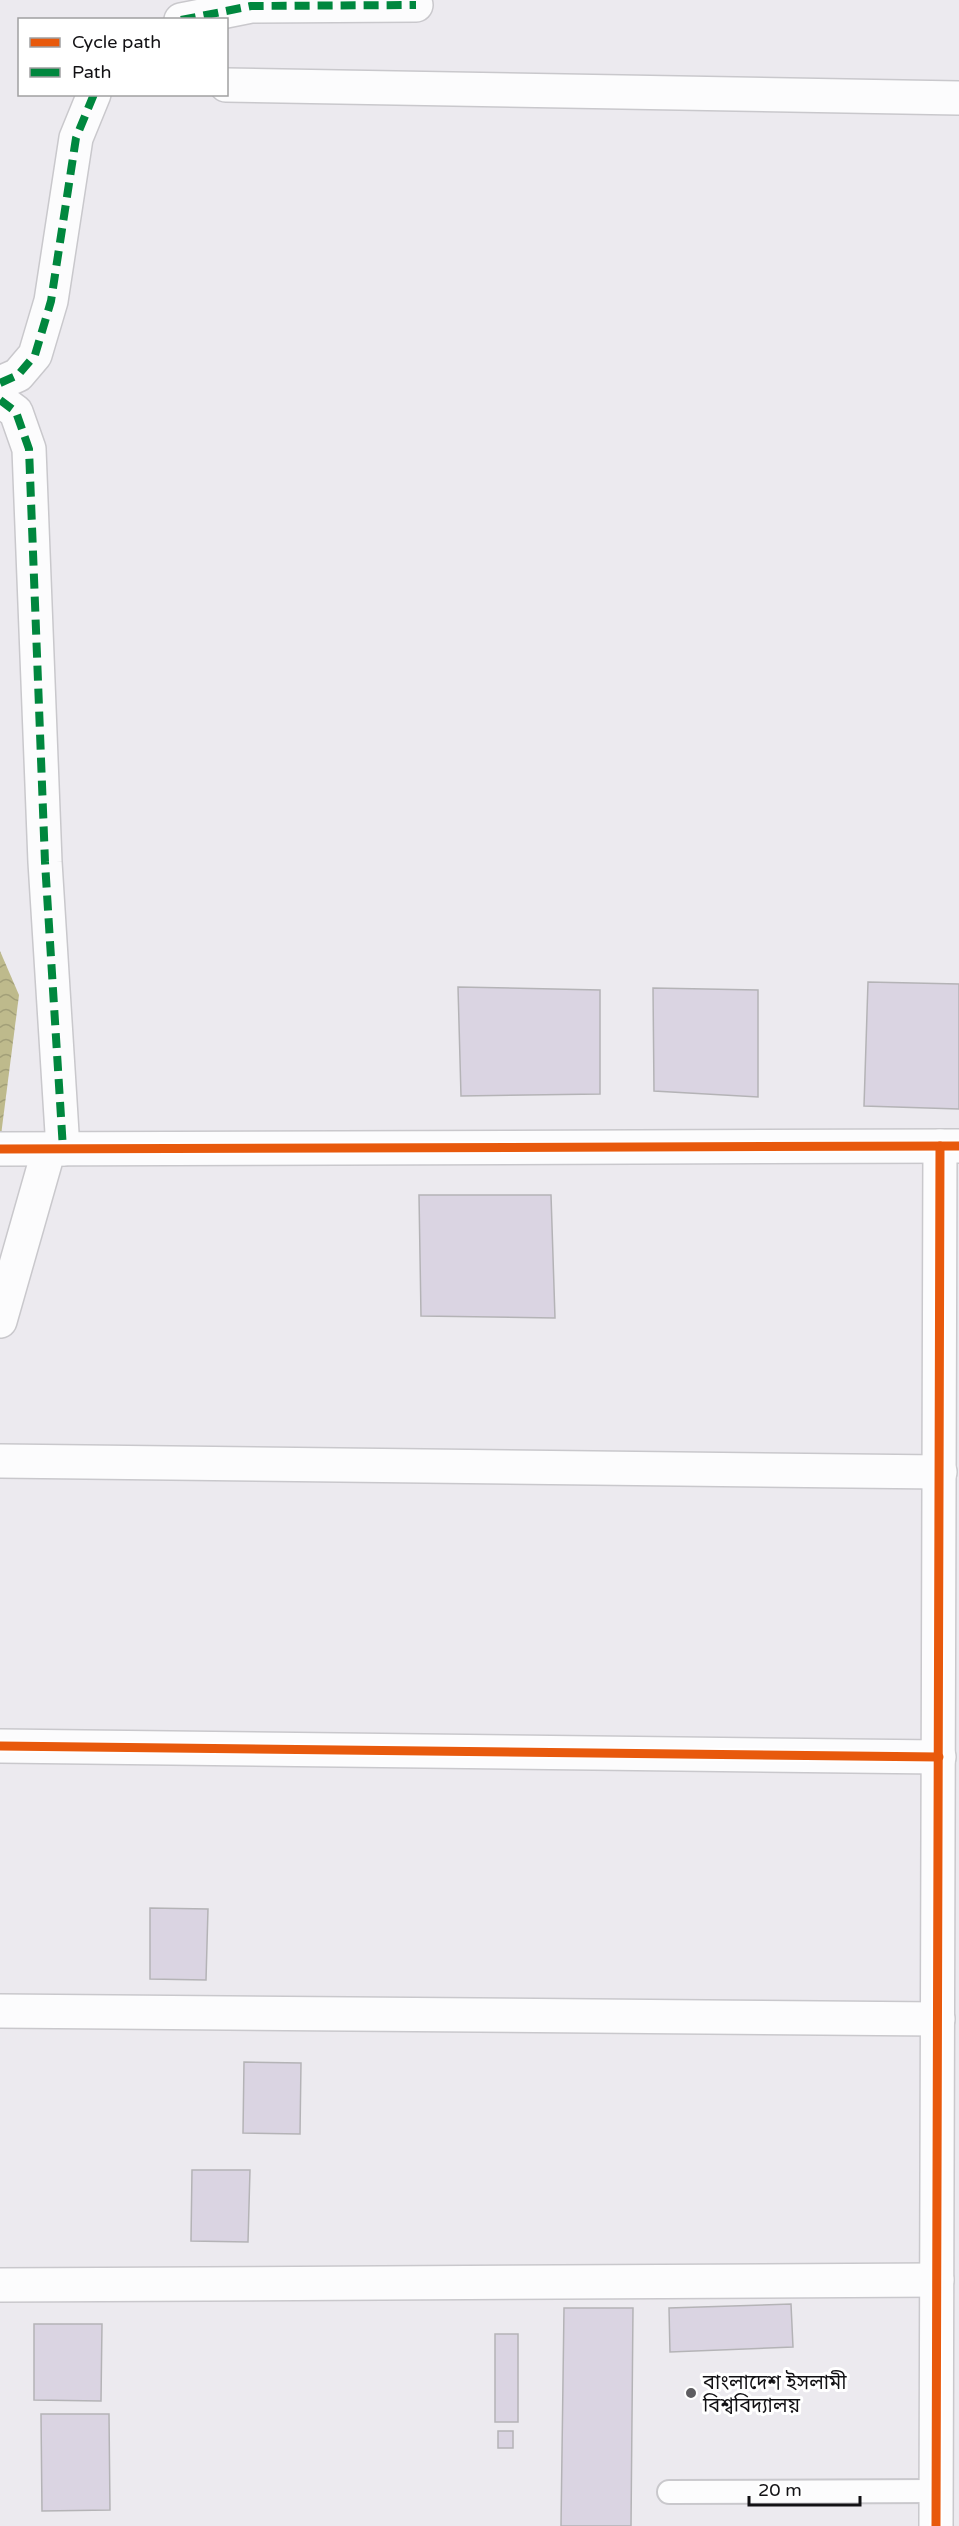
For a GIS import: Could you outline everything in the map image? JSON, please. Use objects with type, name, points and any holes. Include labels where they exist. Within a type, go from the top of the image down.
[{"type":"street","points":[[191,18],[251,6],[416,5]]},
{"type":"street","points":[[228,85],[959,98]]},
{"type":"street","points":[[0,383],[18,375],[35,355],[51,301],[76,138],[93,96]]},
{"type":"street","points":[[0,400],[16,412],[28,449],[45,862],[48,1149],[0,1321]]},
{"type":"street","points":[[0,1149],[950,1146],[940,1472],[936,2526]]},
{"type":"street","points":[[0,1461],[940,1472]]},
{"type":"street","points":[[0,1746],[939,1757]]},
{"type":"street","points":[[0,2011],[938,2019]]},
{"type":"street","points":[[0,2285],[937,2280]]},
{"type":"lane","points":[[669,2492],[936,2491]]},
{"type":"water","points":[[0,951],[19,995],[0,1143]]},
{"type":"building","points":[[868,982],[959,984],[959,1109],[864,1106]]},
{"type":"building","points":[[458,987],[600,990],[600,1094],[461,1096]]},
{"type":"building","points":[[653,988],[758,990],[758,1097],[654,1091]]},
{"type":"building","points":[[419,1195],[551,1195],[555,1318],[421,1316]]},
{"type":"building","points":[[150,1908],[208,1909],[206,1980],[150,1979]]},
{"type":"building","points":[[244,2062],[301,2063],[300,2134],[243,2133]]},
{"type":"building","points":[[192,2170],[250,2170],[248,2242],[191,2241]]},
{"type":"building","points":[[791,2304],[793,2347],[670,2352],[669,2308]]},
{"type":"building","points":[[564,2308],[633,2308],[631,2526],[561,2526]]},
{"type":"building","points":[[34,2324],[102,2324],[101,2401],[34,2400]]},
{"type":"building","points":[[495,2334],[518,2334],[518,2422],[495,2422]]},
{"type":"building","points":[[41,2414],[109,2414],[110,2510],[42,2511]]},
{"type":"building","points":[[498,2431],[513,2431],[513,2448],[498,2448]]},
{"type":"marked path","points":[[191,18],[251,6],[416,5]]},
{"type":"marked path","points":[[0,383],[18,375],[35,355],[51,301],[76,138],[93,96]]},
{"type":"marked path","points":[[0,400],[16,412],[29,449],[45,862],[63,1149]]},
{"type":"cycle path","points":[[936,2526],[940,1146]]},
{"type":"cycle path","points":[[0,1149],[959,1146]]},
{"type":"cycle path","points":[[0,1746],[939,1757]]},
{"type":"place","name":"বাংলাদেশ ইসলামী বিশ্ববিদ্যালয়","points":[[691,2393]]}]
